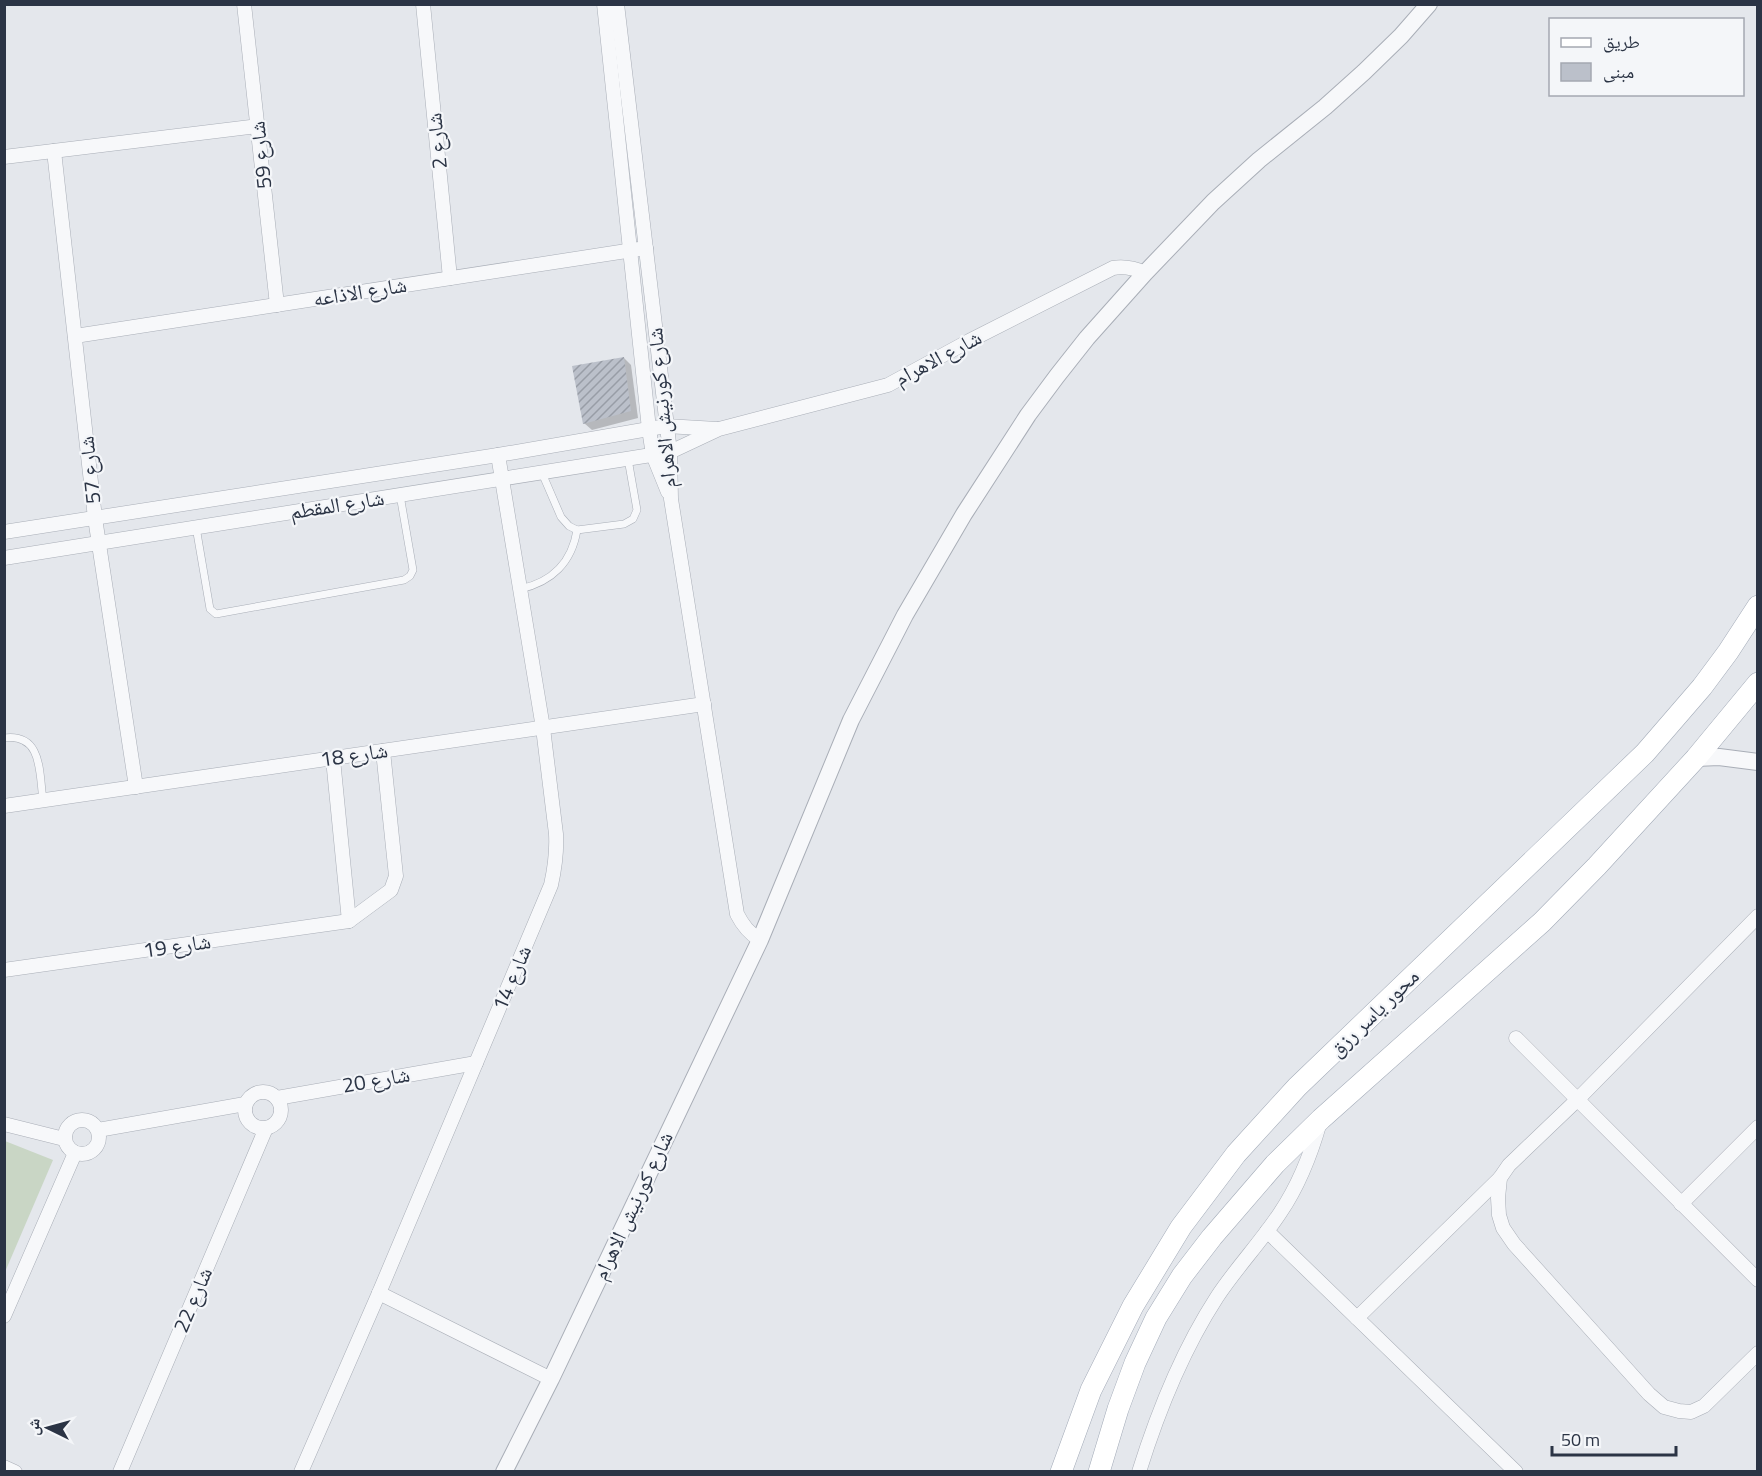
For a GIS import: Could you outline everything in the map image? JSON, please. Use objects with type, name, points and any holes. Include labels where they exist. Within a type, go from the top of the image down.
[{"type":"main road","name":"محور ياسر رزق","points":[[1061,1472],[1091,1390],[1132,1306],[1181,1227],[1236,1154],[1297,1087],[1645,753],[1702,687],[1758,606]]},
{"type":"main road","name":"محور ياسر رزق","points":[[1099,1472],[1135,1363],[1156,1318],[1182,1276],[1212,1237],[1275,1164],[1321,1119],[1542,922],[1621,841],[1696,758],[1758,683]]},
{"type":"street","name":"شارع 59","points":[[244,4],[277,305]]},
{"type":"street","name":"شارع 2","points":[[423,4],[450,279]]},
{"type":"street","name":"شارع كورنيش الاهرام","points":[[604,4],[649,429],[653,455],[671,499]]},
{"type":"street","name":"شارع كورنيش الاهرام","points":[[618,4],[670,452],[671,499]]},
{"type":"street","name":"شارع كورنيش الاهرام","points":[[504,1472],[551,1379],[760,940],[851,720],[933,564],[989,474],[1051,383],[1087,338],[1213,201],[1364,72],[1401,36],[1429,4]]},
{"type":"street","points":[[4,157],[258,126]]},
{"type":"street","name":"شارع 57","points":[[54,151],[95,518],[136,787]]},
{"type":"street","name":"شارع الاذاعه","points":[[75,336],[646,248]]},
{"type":"street","name":"شارع الاهرام","points":[[670,452],[719,429],[888,385],[1102,272],[1124,266],[1146,273]]},
{"type":"street","name":"شارع الاهرام","points":[[666,426],[719,429]]},
{"type":"street","name":"شارع المقطم","points":[[4,532],[498,455],[666,426]]},
{"type":"street","name":"شارع المقطم","points":[[4,558],[670,452]]},
{"type":"street","name":"شارع 14","points":[[301,1472],[551,885],[555,868],[556,834],[543,728],[498,455]]},
{"type":"street","points":[[671,499],[737,914],[742,925],[760,940]]},
{"type":"street","name":"شارع 18","points":[[4,806],[704,704]]},
{"type":"street","name":"شارع 19","points":[[4,970],[349,921],[391,890],[396,876],[383,751]]},
{"type":"street","points":[[1696,758],[1719,757],[1758,762]]},
{"type":"street","points":[[333,759],[349,921]]},
{"type":"street","points":[[1357,1318],[1500,1178],[1509,1165],[1577,1100],[1758,916]]},
{"type":"street","points":[[1516,1038],[1758,1280]]},
{"type":"street","name":"شارع 20","points":[[277,1098],[476,1063]]},
{"type":"street","points":[[256,1092],[267,1092],[277,1098],[281,1108],[275,1123],[266,1128],[251,1124],[245,1114],[245,1104],[248,1099],[256,1092]]},
{"type":"street","points":[[98,1130],[245,1104]]},
{"type":"street","points":[[79,1119],[88,1120],[98,1130],[99,1139],[95,1148],[88,1153],[75,1153],[68,1148],[64,1139],[68,1126],[79,1119]]},
{"type":"street","points":[[1139,1472],[1159,1413],[1196,1334],[1218,1297],[1289,1199],[1305,1168],[1321,1119]]},
{"type":"street","points":[[4,1124],[64,1139]]},
{"type":"street","points":[[1681,1204],[1758,1127]]},
{"type":"street","name":"شارع 22","points":[[120,1472],[266,1128]]},
{"type":"street","points":[[4,1316],[75,1153]]},
{"type":"street","points":[[1500,1178],[1499,1215],[1503,1228],[1514,1244],[1649,1394],[1664,1407],[1691,1412],[1704,1406],[1758,1353]]},
{"type":"street","points":[[1267,1231],[1516,1472]]},
{"type":"street","points":[[379,1293],[551,1379]]},
{"type":"street","points":[[4,1467],[15,1472]]},
{"type":"lane","points":[[542,473],[561,517],[569,526],[577,530],[624,524],[633,519],[637,510],[628,459]]},
{"type":"lane","points":[[196,527],[210,609],[216,614],[404,580],[413,570],[400,495]]},
{"type":"lane","points":[[520,589],[541,582],[559,570],[571,551],[577,530]]},
{"type":"lane","points":[[4,738],[18,737],[26,740],[36,752],[43,800]]},
{"type":"green space","points":[[5,1141],[53,1160],[5,1272]]},
{"type":"building","points":[[624,357],[631,411],[583,424],[572,366]]}]
